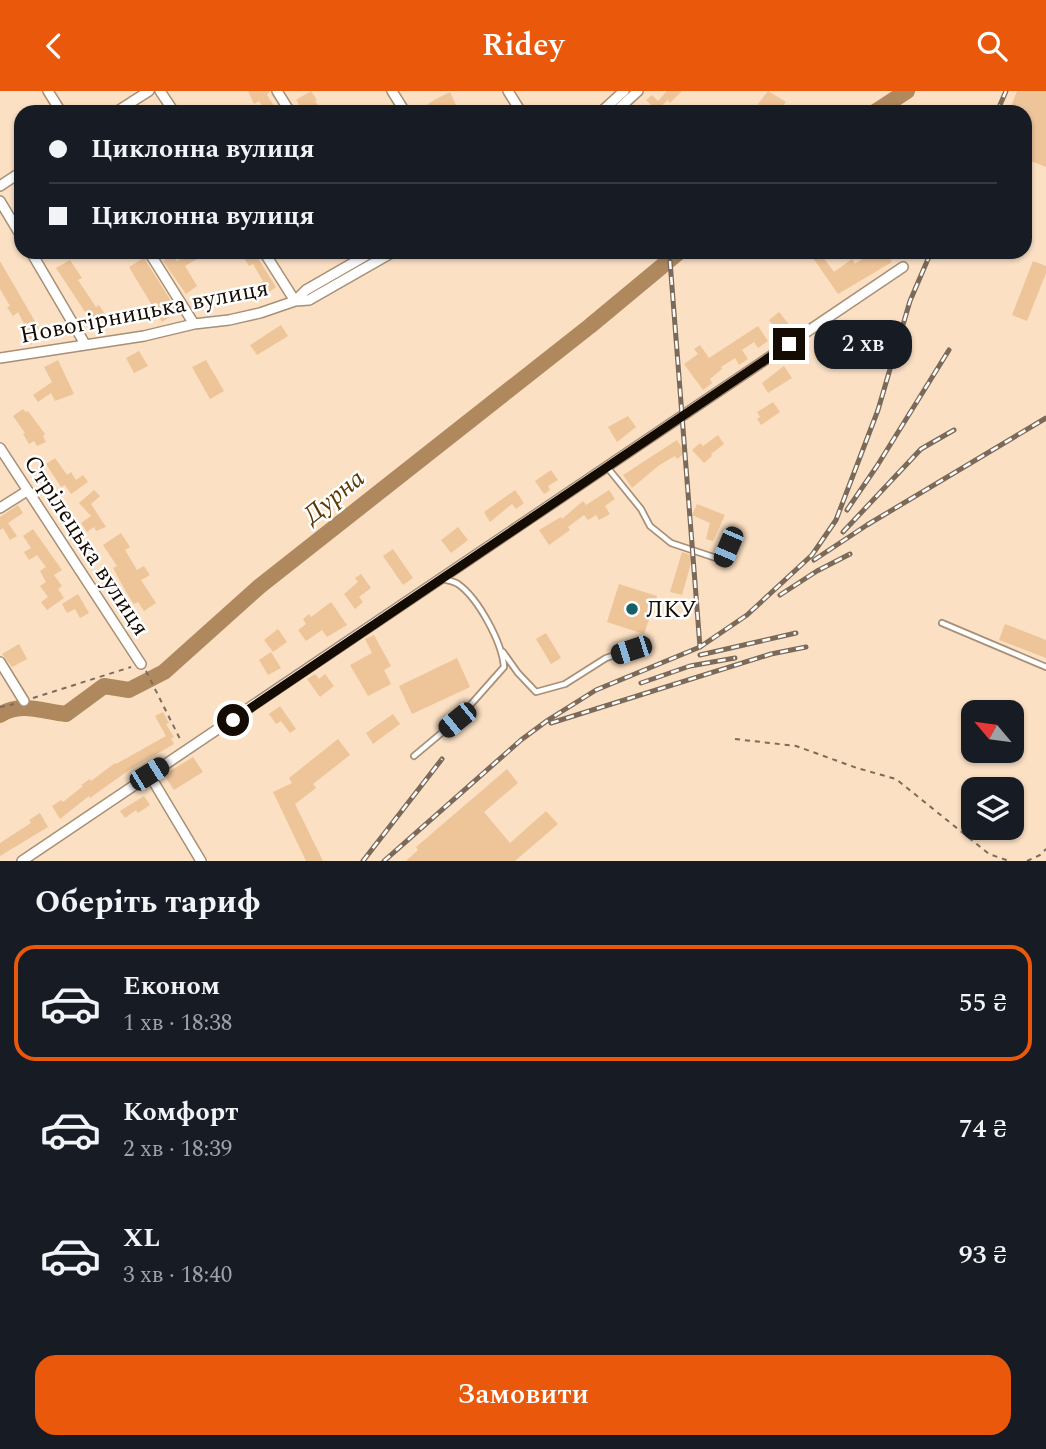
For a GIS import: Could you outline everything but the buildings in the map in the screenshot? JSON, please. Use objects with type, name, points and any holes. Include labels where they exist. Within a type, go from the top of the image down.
[{"type":"street","points":[[127,105],[149,91]]},
{"type":"street","points":[[609,105],[624,91]]},
{"type":"street","points":[[623,105],[638,91]]},
{"type":"street","points":[[0,201],[14,224]]},
{"type":"street","points":[[35,259],[85,344]]},
{"type":"street","points":[[153,259],[194,324]]},
{"type":"street","points":[[268,259],[295,301]]},
{"type":"street","name":"Новогірницька вулиця","points":[[295,301],[306,290],[360,259]]},
{"type":"street","name":"Новогірницька вулиця","points":[[0,358],[144,336],[260,313],[295,301],[309,300],[381,259]]},
{"type":"street","points":[[28,859],[149,774],[903,267]]},
{"type":"street","name":"Стрілецька вулиця","points":[[0,448],[141,664]]},
{"type":"street","points":[[0,508],[27,491]]},
{"type":"street","points":[[0,662],[24,701]]},
{"type":"street","points":[[149,774],[201,861]]},
{"type":"lane","points":[[607,467],[641,509],[650,526],[671,544],[722,560],[734,533]]},
{"type":"lane","points":[[441,579],[456,582],[465,590],[492,627],[503,651],[518,673],[536,692],[565,684],[606,658],[631,650]]},
{"type":"lane","points":[[942,623],[1046,667]]},
{"type":"lane","points":[[414,756],[457,720],[491,684],[504,667],[503,651]]},
{"type":"path","points":[[0,707],[141,664]]},
{"type":"path","points":[[148,676],[186,751]]},
{"type":"path","points":[[735,739],[796,746],[896,779],[989,854],[1009,861]]},
{"type":"path","points":[[1027,861],[1046,849]]},
{"type":"waterway","name":"Дурна","points":[[886,105],[907,91]]},
{"type":"waterway","name":"Дурна","points":[[0,715],[24,708],[66,714],[104,686],[129,690],[164,672],[260,586],[590,326],[671,259]]},
{"type":"railway","points":[[1000,105],[1006,91]]},
{"type":"railway","points":[[384,861],[521,740],[548,720],[596,690],[700,647],[747,615],[812,555],[836,520],[878,410],[910,301],[928,259]]},
{"type":"railway","points":[[670,261],[700,647]]},
{"type":"railway","points":[[847,510],[949,350]]},
{"type":"railway","points":[[814,560],[867,525],[1046,418]]},
{"type":"railway","points":[[843,532],[921,449],[954,430]]},
{"type":"railway","points":[[780,595],[850,554]]},
{"type":"railway","points":[[700,655],[796,633]]},
{"type":"railway","points":[[551,723],[771,654],[806,647]]},
{"type":"railway","points":[[641,683],[690,666],[735,658]]},
{"type":"railway","points":[[363,861],[442,759]]},
{"type":"place","name":"ЛКУ","points":[[632,609]]},
{"type":"route","points":[[233,720],[789,344]]}]
